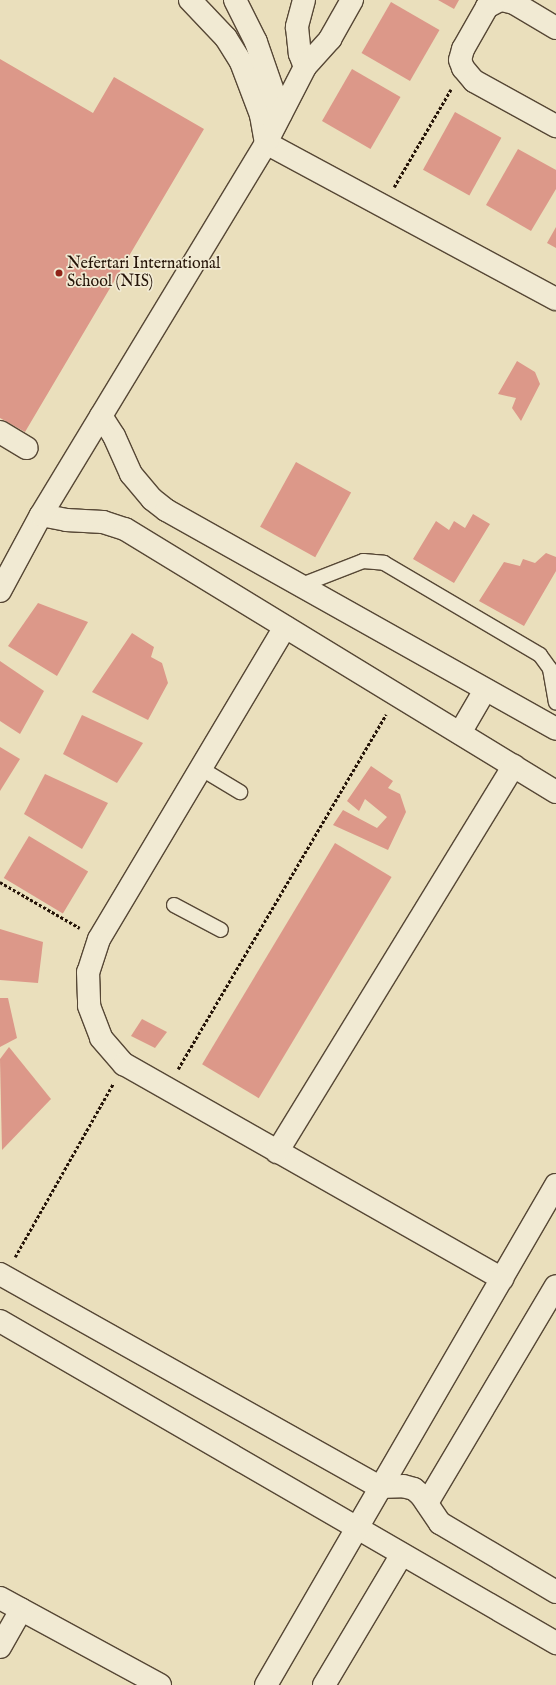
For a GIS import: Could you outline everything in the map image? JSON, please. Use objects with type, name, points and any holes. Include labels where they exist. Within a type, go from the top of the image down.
[{"type":"street","points":[[190,0],[226,38],[241,62],[261,115],[266,143]]},
{"type":"street","points":[[235,0],[266,65],[281,114]]},
{"type":"street","points":[[304,0],[297,27],[299,47],[305,67]]},
{"type":"street","points":[[0,591],[41,515],[266,143],[305,67],[330,39],[352,0]]},
{"type":"street","points":[[556,28],[514,3],[501,0],[487,7],[463,49],[460,60],[463,68],[474,81],[556,126]]},
{"type":"street","points":[[266,143],[556,299]]},
{"type":"street","points":[[101,416],[114,436],[131,474],[152,500],[166,510],[556,729]]},
{"type":"street","points":[[0,432],[27,448]]},
{"type":"street","points":[[41,515],[66,520],[103,522],[125,529],[556,792]]},
{"type":"street","points":[[285,627],[99,939],[88,972],[89,1006],[101,1038],[124,1064],[502,1279]]},
{"type":"street","points":[[460,733],[485,690]]},
{"type":"street","points":[[277,1152],[514,766]]},
{"type":"street","points":[[266,1685],[358,1529],[379,1487],[556,1185]]},
{"type":"street","points":[[2,1275],[379,1487],[408,1487],[421,1495],[432,1514],[450,1530],[556,1592]]},
{"type":"street","points":[[427,1503],[556,1286]]},
{"type":"street","points":[[0,1321],[556,1643]]},
{"type":"street","points":[[324,1685],[402,1554]]},
{"type":"street","points":[[0,1598],[160,1685]]},
{"type":"street","points":[[0,1647],[21,1610]]},
{"type":"lane","points":[[299,586],[363,561],[384,563],[540,654],[550,669],[556,702]]},
{"type":"lane","points":[[200,768],[240,792]]},
{"type":"lane","points":[[174,905],[221,930]]},
{"type":"path","points":[[382,206],[463,68]]},
{"type":"path","points":[[167,1088],[398,695]]},
{"type":"path","points":[[0,882],[99,939]]},
{"type":"path","points":[[2,1275],[124,1064]]},
{"type":"building","points":[[438,0],[459,0],[454,9]]},
{"type":"building","points":[[391,2],[439,30],[410,81],[362,53]]},
{"type":"building","name":"Nefertari International School (NIS)","points":[[0,59],[93,113],[114,77],[204,129],[25,432],[0,418]]},
{"type":"building","points":[[352,69],[400,97],[370,149],[322,121]]},
{"type":"building","points":[[455,112],[501,138],[469,195],[423,170]]},
{"type":"building","points":[[518,149],[556,170],[556,189],[531,231],[486,205]]},
{"type":"building","points":[[556,227],[556,248],[547,243]]},
{"type":"building","points":[[517,361],[535,372],[540,384],[521,421],[512,408],[516,398],[498,394]]},
{"type":"building","points":[[296,462],[351,493],[315,557],[260,527]]},
{"type":"building","points":[[473,514],[490,524],[454,583],[413,559],[436,521],[449,530],[454,521],[465,528]]},
{"type":"building","points":[[546,553],[556,557],[556,571],[524,626],[479,601],[504,562],[520,566],[523,559],[535,563]]},
{"type":"building","points":[[38,603],[88,622],[57,676],[8,646]]},
{"type":"building","points":[[132,633],[154,647],[151,657],[162,663],[168,683],[148,720],[92,692]]},
{"type":"building","points":[[0,661],[44,691],[20,734],[0,721]]},
{"type":"building","points":[[82,715],[143,743],[117,783],[63,754]]},
{"type":"building","points":[[0,747],[20,759],[0,791]]},
{"type":"building","points":[[371,766],[393,781],[388,788],[400,794],[406,812],[388,850],[333,825],[343,810],[377,828],[387,817],[365,799],[359,811],[347,801]]},
{"type":"building","points":[[45,774],[108,803],[82,849],[24,814]]},
{"type":"building","points":[[29,836],[88,872],[63,914],[4,878]]},
{"type":"building","points":[[335,843],[392,877],[259,1098],[202,1064]]},
{"type":"building","points":[[0,929],[43,942],[38,983],[0,980]]},
{"type":"building","points":[[0,998],[8,998],[17,1038],[0,1047]]},
{"type":"building","points":[[142,1019],[167,1032],[155,1048],[131,1036]]},
{"type":"building","points":[[9,1047],[51,1099],[2,1150],[0,1059]]},
{"type":"place","name":"Nefertari International School (NIS)","points":[[59,273]]}]
